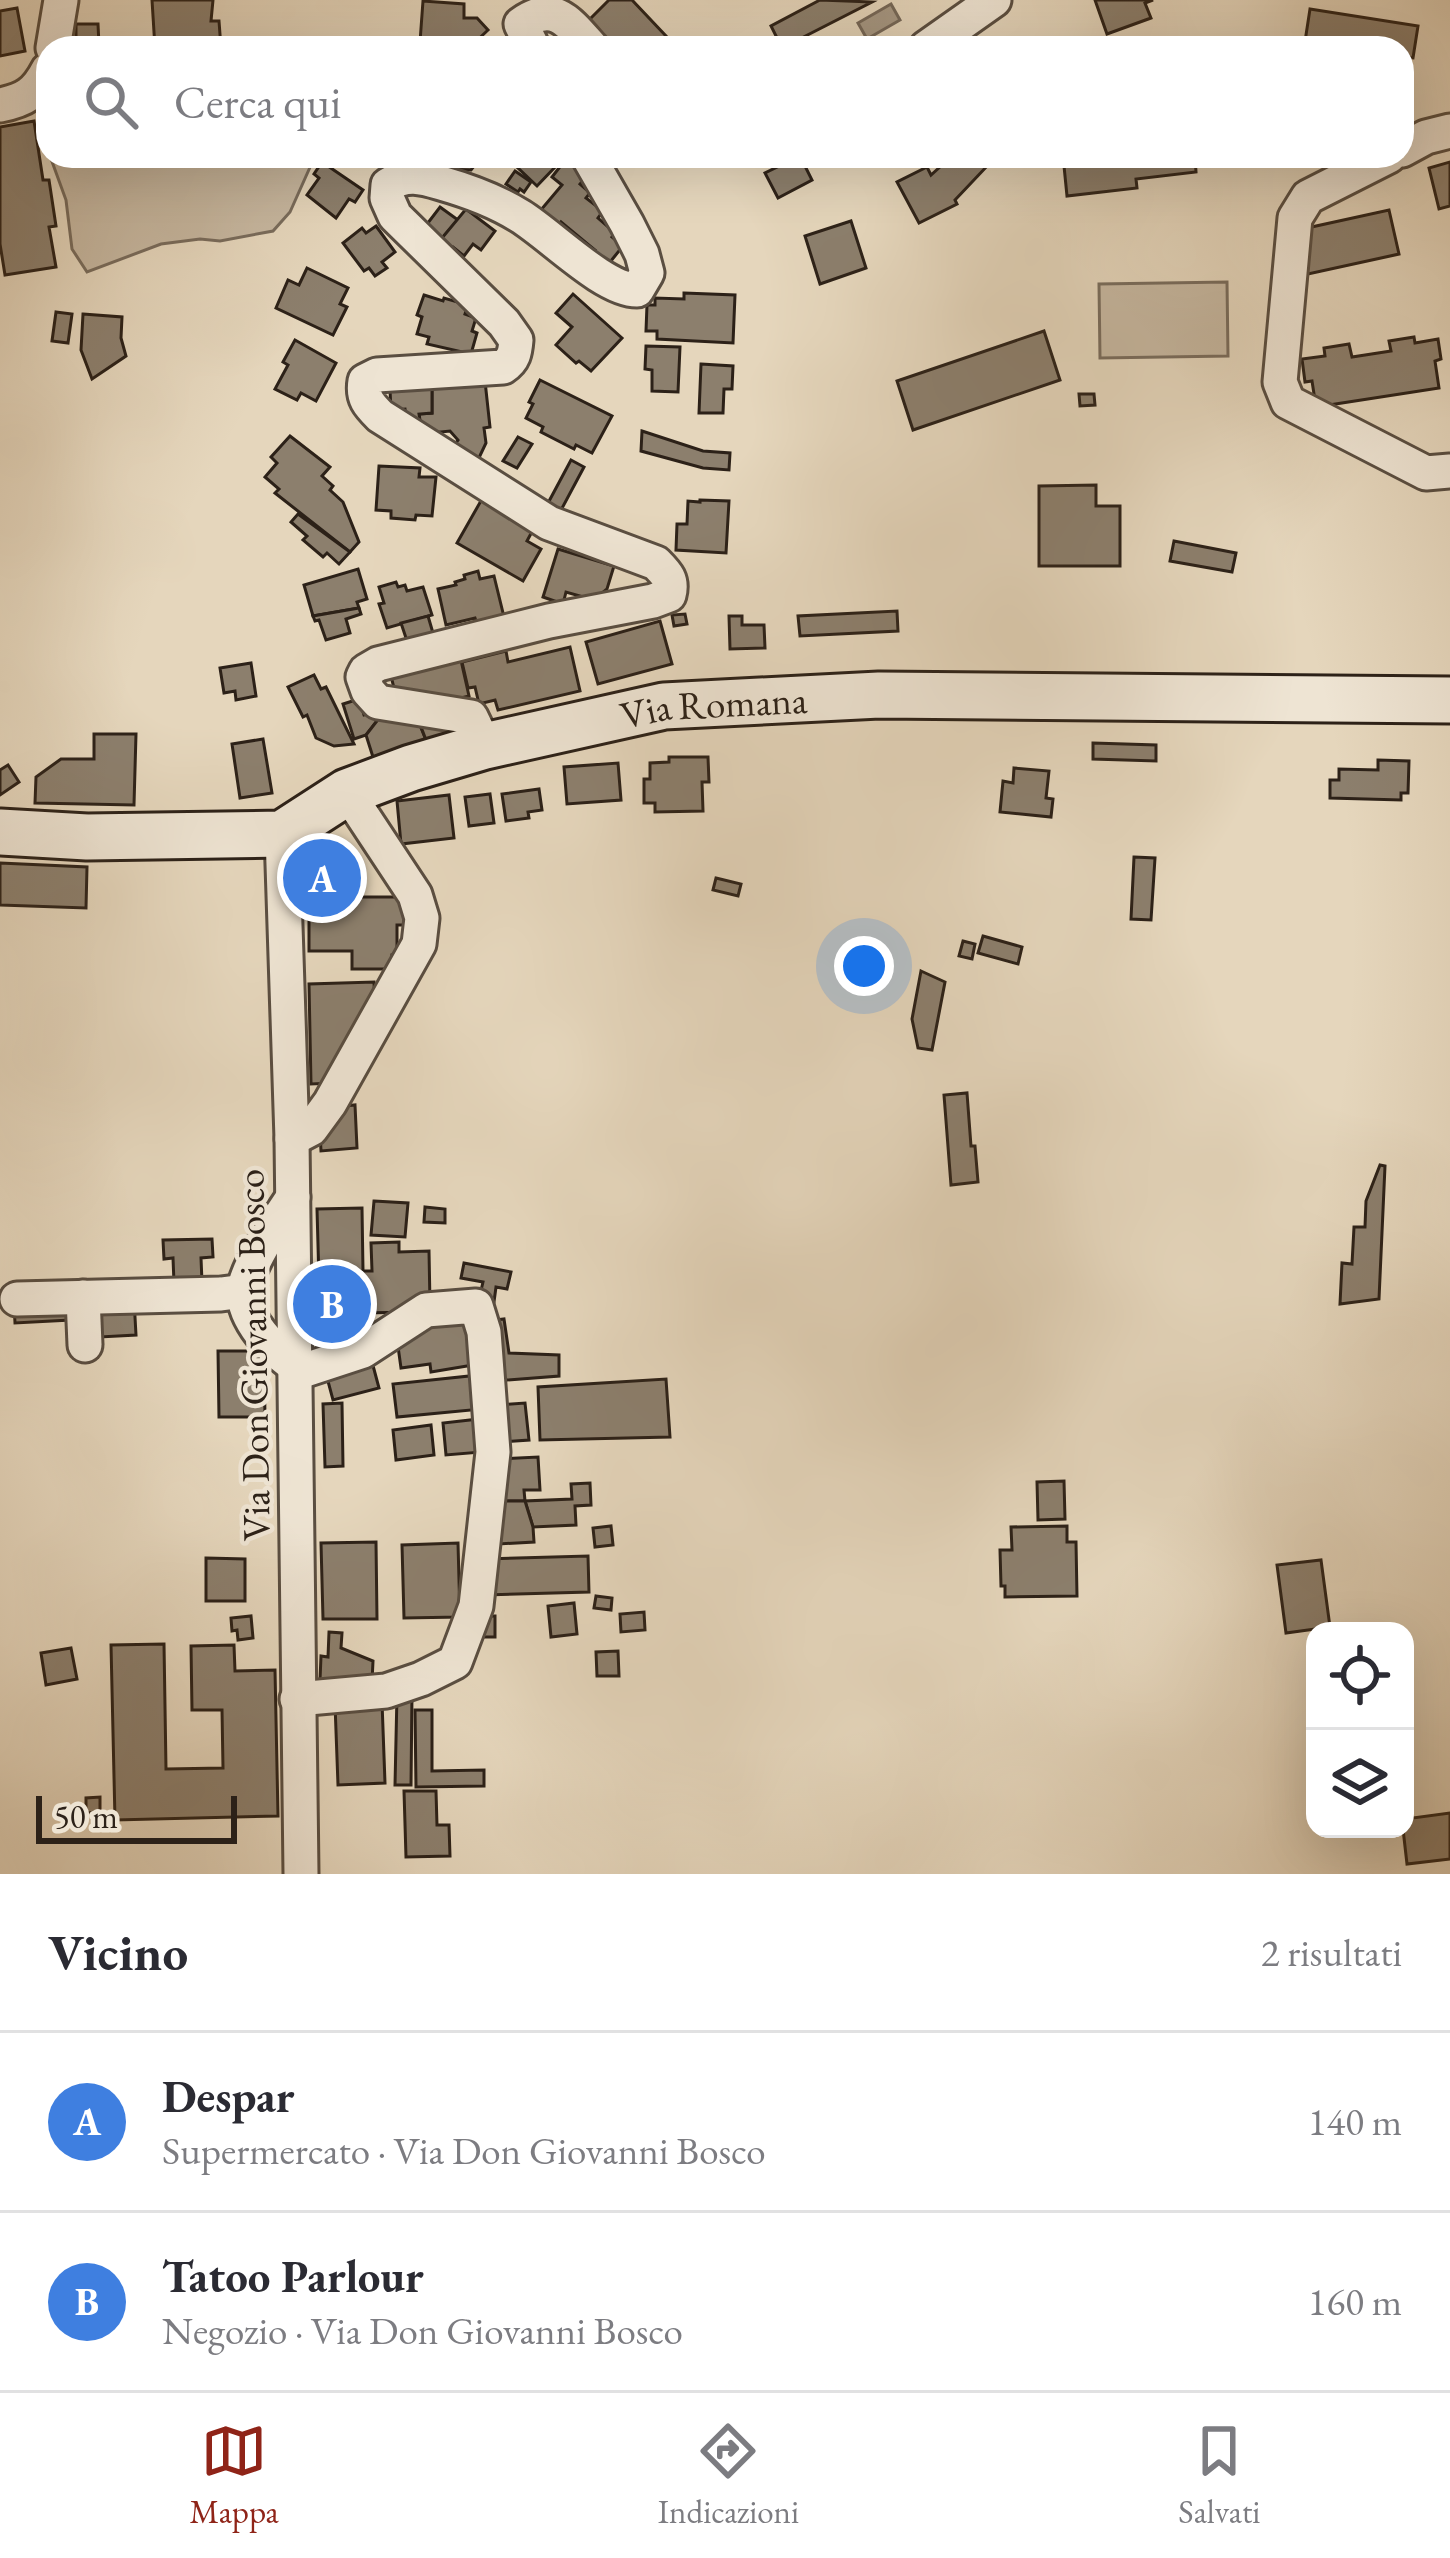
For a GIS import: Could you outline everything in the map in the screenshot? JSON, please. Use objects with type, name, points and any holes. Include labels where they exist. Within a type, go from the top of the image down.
[{"type":"street","points":[[55,36],[61,0]]},
{"type":"street","points":[[943,36],[994,0]]},
{"type":"street","points":[[520,24],[544,6],[558,10],[581,36]]},
{"type":"street","points":[[0,105],[23,100],[36,89]]},
{"type":"street","points":[[1414,144],[1450,130]]},
{"type":"street","points":[[485,746],[471,717],[377,702],[363,677],[366,671],[549,621],[652,601],[669,595],[671,585],[668,574],[656,563],[549,523],[368,404],[365,381],[377,375],[503,367],[510,363],[516,340],[395,216],[387,198],[388,185],[401,176],[421,178],[498,203],[622,290],[638,290],[647,273],[642,254],[595,168]]},
{"type":"street","points":[[1365,168],[1308,196],[1295,218],[1280,382],[1288,402],[1426,473],[1450,471]]},
{"type":"street","name":"Via Romana","points":[[281,834],[347,792],[411,768],[485,746],[664,706],[879,695],[1450,700]]},
{"type":"street","points":[[292,1139],[311,1129],[330,1103],[419,944],[422,918],[416,895],[347,792]]},
{"type":"street","points":[[0,832],[87,837],[281,834]]},
{"type":"street","name":"Via Don Giovanni Bosco","points":[[281,834],[292,1139],[301,1874]]},
{"type":"street","points":[[293,1197],[255,1261],[244,1291],[262,1335],[296,1370],[363,1351],[427,1310],[476,1306],[484,1332],[493,1452],[476,1606],[455,1662],[386,1690],[297,1700]]},
{"type":"street","points":[[17,1299],[244,1291]]},
{"type":"street","points":[[83,1298],[85,1345]]},
{"type":"shaded area","points":[[891,4],[900,20],[872,36],[865,36],[858,23]]},
{"type":"shaded area","points":[[54,168],[310,168],[290,212],[273,231],[220,241],[161,244],[87,272],[72,249],[66,200]]},
{"type":"shaded area","points":[[1227,282],[1228,356],[1100,358],[1099,284]]},
{"type":"building","points":[[152,0],[213,0],[211,21],[219,21],[220,36],[154,36]]},
{"type":"building","points":[[609,0],[632,0],[666,36],[598,36],[586,23]]},
{"type":"building","points":[[820,0],[872,2],[805,36],[776,36],[771,26]]},
{"type":"building","points":[[1095,0],[1153,0],[1145,3],[1151,18],[1107,34]]},
{"type":"building","points":[[423,1],[464,4],[464,18],[477,18],[488,30],[482,36],[420,36]]},
{"type":"building","points":[[17,8],[25,51],[0,56],[0,11]]},
{"type":"building","points":[[1310,9],[1418,26],[1414,52],[1414,36],[1306,36]]},
{"type":"building","points":[[76,24],[98,24],[99,36],[76,36]]},
{"type":"building","points":[[34,121],[36,168],[41,168],[43,180],[49,180],[56,226],[49,227],[56,267],[5,275],[0,244],[0,127]]},
{"type":"building","points":[[1450,162],[1450,206],[1439,209],[1429,168]]},
{"type":"building","points":[[318,168],[331,168],[363,190],[355,202],[349,199],[336,218],[307,195],[319,178],[314,174]]},
{"type":"building","points":[[518,168],[554,168],[537,186]]},
{"type":"building","points":[[559,168],[577,168],[587,176],[580,184],[590,193],[586,198],[603,211],[598,218],[623,246],[606,267],[591,254],[595,250],[540,211],[562,185],[552,177]]},
{"type":"building","points":[[775,168],[806,168],[812,180],[778,198],[765,173]]},
{"type":"building","points":[[925,168],[931,175],[939,168],[985,168],[955,200],[957,204],[919,223],[897,182]]},
{"type":"building","points":[[1064,168],[1196,168],[1196,172],[1136,179],[1137,188],[1067,196]]},
{"type":"building","points":[[515,171],[531,182],[524,192],[506,184]]},
{"type":"building","points":[[440,207],[458,220],[437,244],[421,232]]},
{"type":"building","points":[[466,209],[495,231],[481,250],[473,244],[464,256],[453,247],[448,253],[437,244]]},
{"type":"building","points":[[1389,210],[1399,254],[1308,274],[1298,230]]},
{"type":"building","points":[[851,221],[866,268],[820,284],[805,236]]},
{"type":"building","points":[[376,226],[395,252],[382,262],[387,268],[375,276],[369,268],[364,271],[343,243],[362,228],[366,233]]},
{"type":"building","points":[[307,268],[348,288],[340,304],[347,307],[333,335],[276,308],[288,280],[299,285]]},
{"type":"building","points":[[684,293],[735,295],[733,343],[657,339],[657,331],[646,331],[647,305],[655,305],[655,298],[684,299]]},
{"type":"building","points":[[573,294],[622,338],[591,371],[556,345],[572,327],[556,313]]},
{"type":"building","points":[[424,295],[468,305],[465,314],[476,318],[472,331],[477,333],[471,354],[427,344],[429,337],[417,334]]},
{"type":"building","points":[[56,312],[72,314],[68,343],[52,341]]},
{"type":"building","points":[[83,314],[122,317],[126,356],[92,379],[81,350]]},
{"type":"building","points":[[1044,331],[1060,380],[913,430],[897,381]]},
{"type":"building","points":[[1414,337],[1415,343],[1438,339],[1439,388],[1316,407],[1302,359],[1325,356],[1324,348],[1349,344],[1352,357],[1391,351],[1389,341]]},
{"type":"building","points":[[295,340],[336,363],[316,401],[301,393],[297,400],[275,389]]},
{"type":"building","points":[[646,346],[680,347],[678,392],[652,391],[652,370],[645,369]]},
{"type":"building","points":[[701,364],[733,366],[732,389],[724,389],[723,413],[699,413]]},
{"type":"building","points":[[540,380],[612,416],[592,453],[541,432],[543,427],[526,418]]},
{"type":"building","points":[[485,381],[490,427],[484,428],[486,443],[477,462],[453,447],[458,440],[450,431],[421,434],[419,414],[432,413],[432,387]]},
{"type":"building","points":[[432,387],[432,413],[419,414],[420,420],[406,421],[405,409],[391,410],[390,390]]},
{"type":"building","points":[[1079,394],[1094,394],[1095,405],[1080,406]]},
{"type":"building","points":[[642,431],[703,451],[730,453],[729,470],[641,451]]},
{"type":"building","points":[[290,436],[330,467],[322,476],[343,502],[359,542],[350,552],[275,493],[279,489],[265,477],[277,463],[271,457]]},
{"type":"building","points":[[518,437],[532,444],[517,468],[503,461]]},
{"type":"building","points":[[571,460],[584,467],[560,512],[547,505]]},
{"type":"building","points":[[379,466],[420,468],[419,477],[436,477],[432,516],[391,518],[391,511],[376,510]]},
{"type":"building","points":[[1096,485],[1096,506],[1120,506],[1120,566],[1039,566],[1039,486]]},
{"type":"building","points":[[482,499],[534,528],[527,541],[541,549],[523,581],[457,543]]},
{"type":"building","points":[[688,501],[729,501],[726,553],[676,550],[677,524],[687,524]]},
{"type":"building","points":[[298,514],[350,552],[339,564],[303,540],[307,536],[291,522]]},
{"type":"building","points":[[1174,541],[1236,553],[1232,572],[1170,561]]},
{"type":"building","points":[[558,549],[614,566],[607,589],[594,600],[566,592],[563,604],[543,597]]},
{"type":"building","points":[[358,569],[367,599],[357,602],[359,608],[313,616],[304,585]]},
{"type":"building","points":[[478,571],[480,579],[494,576],[505,621],[478,627],[475,618],[446,625],[438,589],[456,585],[464,575]]},
{"type":"building","points":[[396,582],[407,591],[423,587],[432,615],[387,628],[379,587]]},
{"type":"building","points":[[359,608],[361,614],[346,619],[350,633],[326,640],[313,616]]},
{"type":"building","points":[[897,611],[898,631],[800,636],[798,616]]},
{"type":"building","points":[[685,614],[687,624],[674,626],[672,615]]},
{"type":"building","points":[[428,616],[433,633],[407,641],[401,623]]},
{"type":"building","points":[[729,616],[742,616],[742,625],[764,625],[765,648],[730,649]]},
{"type":"building","points":[[660,621],[672,664],[598,684],[586,642]]},
{"type":"building","points":[[570,647],[580,691],[498,710],[495,700],[479,704],[475,687],[468,688],[462,662],[506,651],[508,662]]},
{"type":"building","points":[[460,656],[469,696],[445,702],[395,692],[390,672]]},
{"type":"building","points":[[251,663],[256,696],[236,700],[235,691],[224,693],[220,668]]},
{"type":"building","points":[[314,675],[321,689],[326,687],[354,744],[334,746],[316,738],[307,715],[303,717],[288,687]]},
{"type":"building","points":[[359,699],[364,715],[378,711],[380,717],[366,735],[354,739],[343,704]]},
{"type":"building","points":[[380,717],[419,723],[426,740],[373,757],[366,735]]},
{"type":"building","points":[[418,719],[444,719],[449,733],[426,740]]},
{"type":"building","points":[[94,734],[136,734],[134,805],[35,803],[36,777],[61,759],[94,759]]},
{"type":"building","points":[[263,739],[272,793],[240,798],[232,744]]},
{"type":"building","points":[[1093,743],[1156,745],[1156,761],[1093,759]]},
{"type":"building","points":[[669,757],[708,757],[709,782],[702,782],[703,811],[655,812],[655,803],[644,803],[650,763],[669,762]]},
{"type":"building","points":[[1378,760],[1409,761],[1408,793],[1401,793],[1401,800],[1330,798],[1330,780],[1339,780],[1339,769],[1378,770]]},
{"type":"building","points":[[618,763],[621,800],[567,804],[564,767]]},
{"type":"building","points":[[8,765],[19,782],[0,795],[0,770]]},
{"type":"building","points":[[1014,768],[1049,771],[1046,798],[1053,799],[1051,817],[1000,812],[1003,781],[1013,783]]},
{"type":"building","points":[[539,789],[542,810],[528,812],[529,818],[506,821],[502,794]]},
{"type":"building","points":[[490,794],[494,823],[469,826],[465,797]]},
{"type":"building","points":[[449,795],[454,838],[401,844],[397,801]]},
{"type":"building","points":[[1134,857],[1155,858],[1151,920],[1131,919]]},
{"type":"building","points":[[0,863],[87,867],[86,908],[0,905]]},
{"type":"building","points":[[309,865],[350,865],[351,897],[404,897],[404,925],[397,925],[392,969],[352,969],[352,951],[309,951]]},
{"type":"building","points":[[716,878],[741,884],[738,896],[713,890]]},
{"type":"building","points":[[983,936],[1022,947],[1018,964],[978,953]]},
{"type":"building","points":[[963,941],[975,944],[972,959],[959,956]]},
{"type":"building","points":[[921,971],[945,982],[932,1050],[918,1048],[912,1019]]},
{"type":"building","points":[[374,982],[375,1008],[334,1083],[311,1084],[309,984]]},
{"type":"building","points":[[967,1093],[978,1182],[951,1185],[944,1095]]},
{"type":"building","points":[[355,1105],[357,1148],[321,1151],[320,1132],[334,1107]]},
{"type":"building","points":[[1380,1165],[1385,1166],[1379,1299],[1340,1304],[1342,1263],[1352,1264],[1354,1227],[1365,1227],[1366,1201]]},
{"type":"building","points":[[374,1201],[408,1203],[405,1237],[371,1235]]},
{"type":"building","points":[[425,1207],[445,1209],[445,1223],[424,1222]]},
{"type":"building","points":[[362,1208],[363,1271],[372,1271],[371,1243],[399,1242],[399,1252],[429,1251],[430,1304],[416,1312],[362,1313],[363,1343],[321,1353],[317,1209]]},
{"type":"building","points":[[212,1239],[213,1257],[201,1258],[202,1282],[174,1283],[173,1258],[164,1259],[163,1240]]},
{"type":"building","points":[[464,1263],[511,1272],[507,1289],[496,1287],[494,1302],[479,1299],[483,1282],[461,1278]]},
{"type":"building","points":[[134,1299],[136,1335],[100,1337],[98,1301]]},
{"type":"building","points":[[69,1302],[70,1320],[15,1323],[14,1304]]},
{"type":"building","points":[[471,1311],[479,1364],[431,1372],[430,1364],[401,1368],[396,1332]]},
{"type":"building","points":[[504,1319],[509,1353],[559,1355],[559,1376],[494,1381],[487,1321]]},
{"type":"building","points":[[218,1351],[264,1351],[265,1417],[219,1417]]},
{"type":"building","points":[[371,1358],[379,1388],[333,1400],[325,1370]]},
{"type":"building","points":[[479,1375],[482,1409],[397,1417],[393,1384]]},
{"type":"building","points":[[666,1379],[670,1437],[540,1440],[538,1387]]},
{"type":"building","points":[[342,1403],[343,1466],[325,1467],[323,1404]]},
{"type":"building","points":[[525,1403],[529,1440],[502,1442],[499,1405]]},
{"type":"building","points":[[479,1419],[482,1452],[446,1455],[443,1423]]},
{"type":"building","points":[[431,1425],[434,1455],[396,1460],[393,1430]]},
{"type":"building","points":[[538,1457],[540,1490],[524,1490],[525,1501],[497,1501],[495,1459]]},
{"type":"building","points":[[1064,1481],[1065,1519],[1038,1520],[1037,1482]]},
{"type":"building","points":[[590,1483],[591,1505],[575,1506],[576,1525],[533,1527],[525,1501],[572,1499],[571,1484]]},
{"type":"building","points":[[497,1501],[525,1501],[534,1542],[499,1544]]},
{"type":"building","points":[[611,1526],[613,1545],[595,1547],[593,1528]]},
{"type":"building","points":[[1067,1526],[1067,1542],[1076,1542],[1077,1596],[1005,1597],[1000,1550],[1012,1550],[1011,1527]]},
{"type":"building","points":[[376,1542],[377,1619],[323,1619],[321,1543]]},
{"type":"building","points":[[458,1543],[460,1617],[404,1618],[402,1545]]},
{"type":"building","points":[[588,1556],[589,1592],[485,1595],[484,1559]]},
{"type":"building","points":[[206,1558],[245,1559],[245,1601],[206,1601]]},
{"type":"building","points":[[1321,1560],[1329,1622],[1306,1622],[1306,1630],[1286,1633],[1277,1565]]},
{"type":"building","points":[[596,1596],[612,1598],[611,1610],[594,1608]]},
{"type":"building","points":[[574,1603],[577,1634],[551,1637],[548,1606]]},
{"type":"building","points":[[644,1612],[645,1630],[621,1632],[620,1614]]},
{"type":"building","points":[[251,1616],[253,1638],[238,1640],[231,1618]]},
{"type":"building","points":[[478,1616],[495,1616],[495,1637],[468,1637]]},
{"type":"building","points":[[329,1632],[342,1633],[341,1648],[373,1661],[372,1682],[320,1680],[321,1656],[328,1657]]},
{"type":"building","points":[[164,1644],[166,1769],[223,1768],[222,1710],[192,1710],[191,1646],[234,1645],[235,1671],[275,1670],[278,1816],[115,1820],[111,1645]]},
{"type":"building","points":[[71,1648],[77,1679],[46,1685],[41,1653]]},
{"type":"building","points":[[618,1651],[619,1676],[597,1676],[596,1652]]},
{"type":"building","points":[[397,1694],[412,1694],[411,1785],[395,1785]]},
{"type":"building","points":[[382,1702],[385,1783],[338,1785],[335,1704]]},
{"type":"building","points":[[415,1710],[432,1710],[432,1771],[484,1770],[484,1786],[416,1787]]},
{"type":"building","points":[[404,1791],[436,1791],[437,1825],[449,1825],[450,1856],[406,1857]]},
{"type":"building","points":[[100,1797],[100,1812],[86,1813],[86,1798]]},
{"type":"building","points":[[1450,1813],[1450,1859],[1407,1864],[1404,1838],[1414,1838],[1414,1818]]},
{"type":"place","name":"Despar","points":[[322,878]]},
{"type":"place","name":"Tatoo Parlour","points":[[332,1304]]}]
